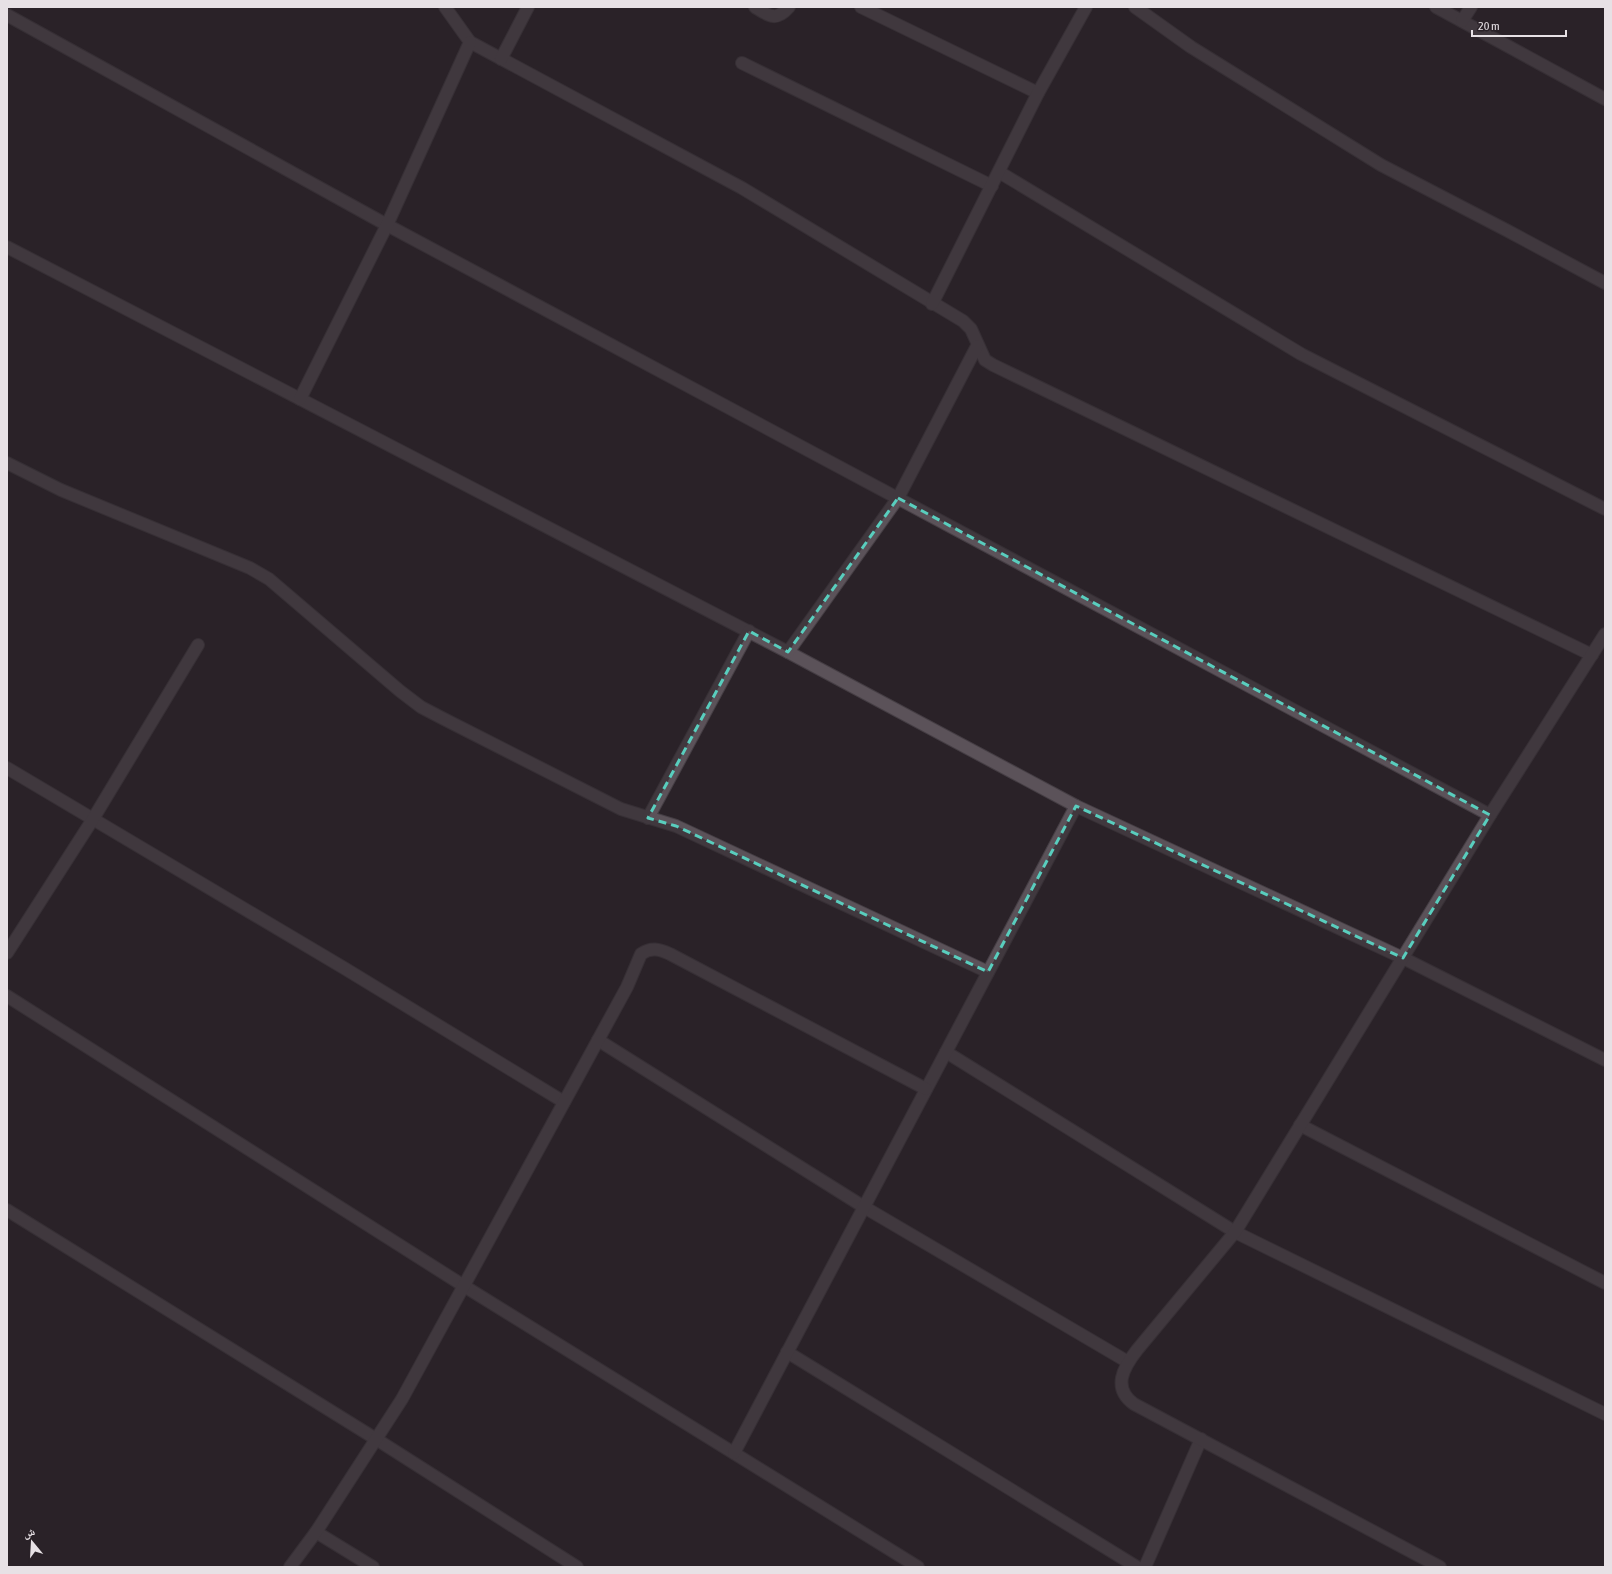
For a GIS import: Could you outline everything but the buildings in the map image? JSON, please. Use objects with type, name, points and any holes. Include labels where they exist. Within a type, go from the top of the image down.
[{"type":"street","points":[[445,7],[470,42],[742,188],[932,304],[963,321],[970,329],[985,360],[993,365],[1592,654]]},
{"type":"street","points":[[502,59],[528,7]]},
{"type":"street","points":[[755,7],[768,15],[773,16],[784,13],[789,7]]},
{"type":"street","points":[[861,7],[1038,93]]},
{"type":"street","points":[[932,304],[1038,93],[1086,7]]},
{"type":"street","points":[[1134,7],[1191,47],[1381,165],[1605,283]]},
{"type":"street","points":[[1436,7],[1605,99]]},
{"type":"street","points":[[1462,21],[1471,7]]},
{"type":"street","points":[[7,15],[387,225],[1490,815]]},
{"type":"street","points":[[300,399],[387,225],[470,42]]},
{"type":"street","points":[[742,63],[992,186]]},
{"type":"street","points":[[999,172],[1301,354],[1605,509]]},
{"type":"street","points":[[7,247],[749,631],[1076,806],[1403,958],[1605,1060]]},
{"type":"street","points":[[788,652],[898,498],[978,346]]},
{"type":"street","points":[[7,463],[61,490],[250,568],[269,579],[400,691],[421,707],[621,809],[676,826],[988,972]]},
{"type":"street","points":[[648,818],[749,631]]},
{"type":"street","points":[[1440,1567],[1134,1404],[1127,1398],[1123,1390],[1122,1376],[1128,1362],[1235,1232],[1490,815],[1605,634]]},
{"type":"street","points":[[7,953],[92,819],[198,645]]},
{"type":"street","points":[[7,768],[337,964],[564,1102]]},
{"type":"street","points":[[734,1453],[1076,806]]},
{"type":"street","points":[[290,1567],[316,1532],[402,1399],[627,987],[640,954],[653,949],[661,950],[926,1089]]},
{"type":"street","points":[[7,996],[464,1286],[918,1567]]},
{"type":"street","points":[[598,1040],[864,1207],[1128,1362]]},
{"type":"street","points":[[946,1052],[1235,1232],[1605,1414]]},
{"type":"street","points":[[1300,1125],[1605,1283]]},
{"type":"street","points":[[7,1210],[376,1439],[577,1567]]},
{"type":"street","points":[[787,1352],[1137,1567]]},
{"type":"street","points":[[1145,1567],[1201,1439]]},
{"type":"street","points":[[316,1532],[373,1567]]},
{"type":"highlighted area","points":[[898,498],[1490,815],[1403,958],[1076,806],[988,972],[676,826],[648,818],[749,631],[788,652]]}]
